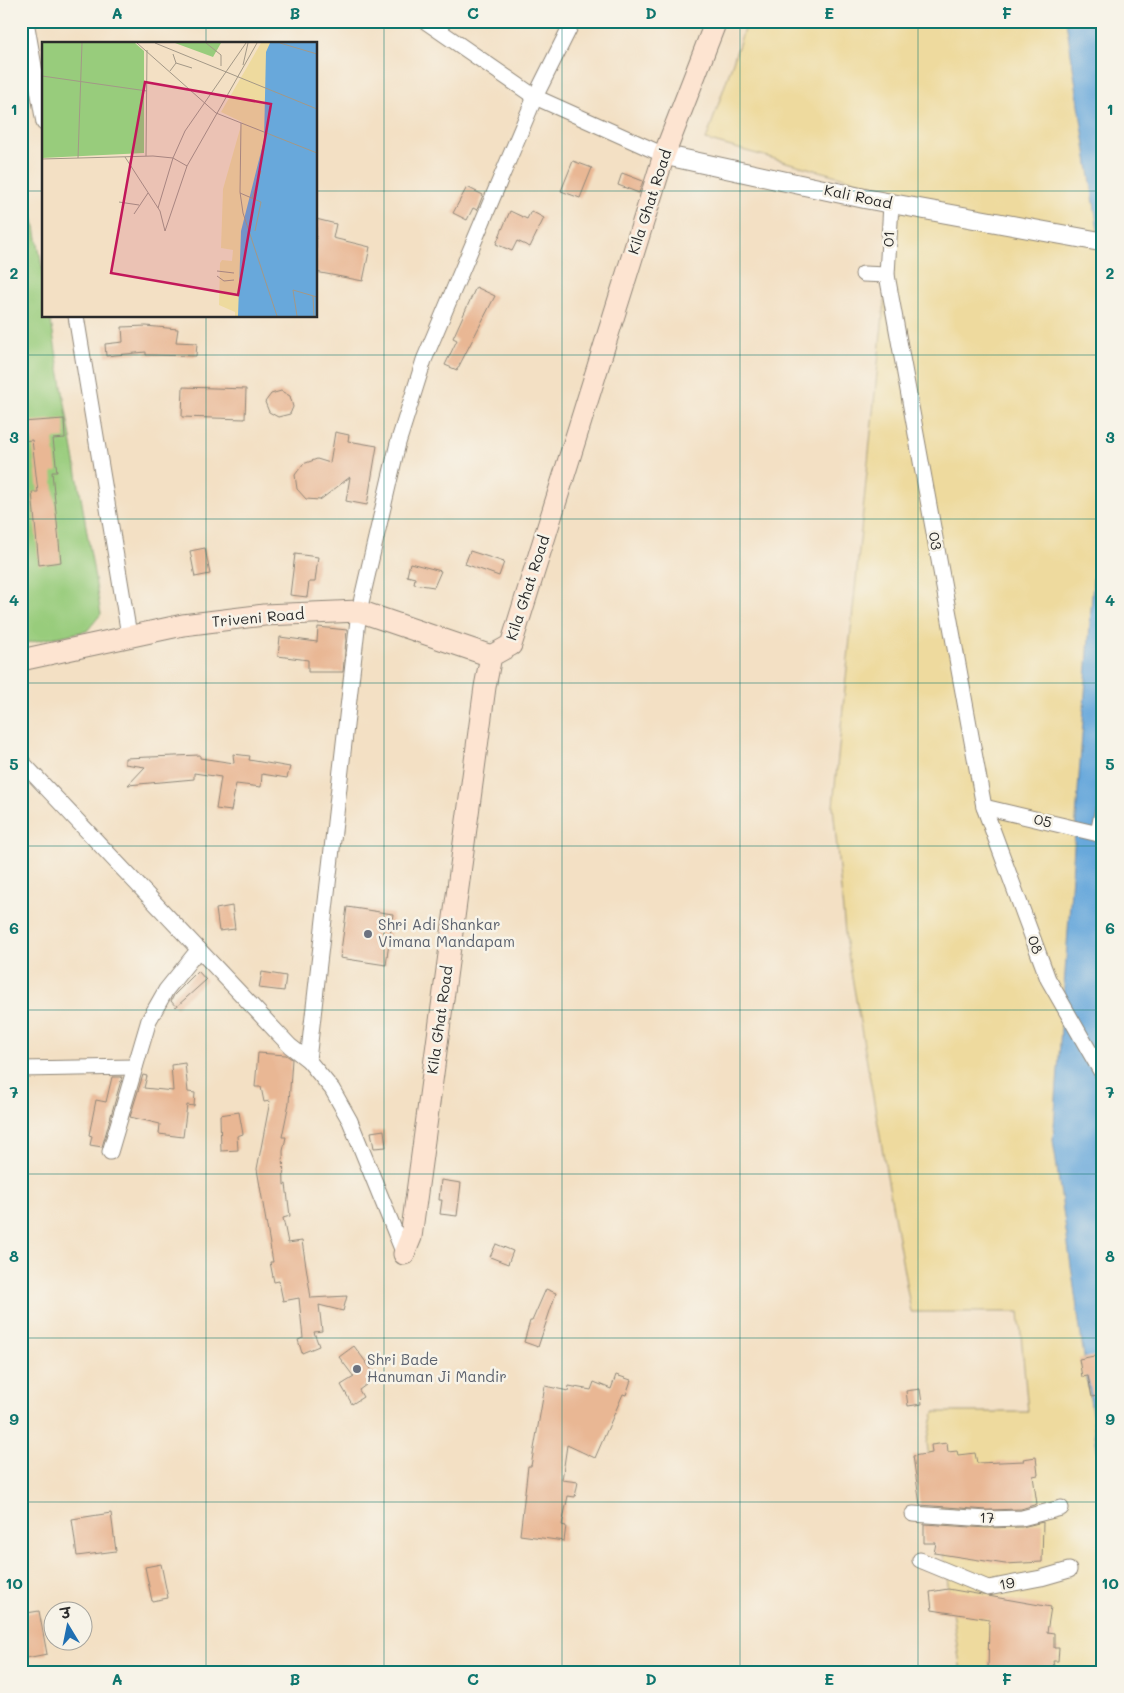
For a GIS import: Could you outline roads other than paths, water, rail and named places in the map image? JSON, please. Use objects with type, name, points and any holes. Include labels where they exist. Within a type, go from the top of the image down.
[{"type":"main road","name":"Kila Ghat Road","points":[[404,1254],[411,1237],[485,687],[491,656],[511,645],[664,155],[716,21]]},
{"type":"main road","name":"Triveni Road","points":[[21,660],[183,625],[264,615],[360,611],[491,656]]},
{"type":"street","points":[[26,21],[28,71],[42,116]]},
{"type":"street","points":[[425,21],[535,97],[664,155]]},
{"type":"street","points":[[308,1060],[360,611],[398,443],[424,360],[535,97],[573,21]]},
{"type":"street","name":"Kali Road","points":[[664,155],[891,204],[1103,242]]},
{"type":"street","name":"01","points":[[887,275],[891,204]]},
{"type":"street","points":[[863,274],[887,275]]},
{"type":"street","name":"03","points":[[887,275],[984,807]]},
{"type":"street","points":[[76,318],[129,636]]},
{"type":"street","points":[[21,761],[290,1046],[308,1060],[332,1089],[350,1121],[404,1254]]},
{"type":"street","name":"05","points":[[984,807],[1100,835]]},
{"type":"street","name":"08","points":[[984,807],[1048,979],[1103,1075]]},
{"type":"street","points":[[1100,835],[1103,808]]},
{"type":"street","points":[[110,1152],[149,1020],[166,990],[199,949]]},
{"type":"street","points":[[21,1069],[134,1067]]},
{"type":"street","name":"17","points":[[913,1514],[987,1519],[1022,1518],[1061,1508]]},
{"type":"street","name":"19","points":[[920,1560],[988,1588],[1041,1578],[1069,1570]]},
{"type":"water","points":[[1066,21],[1103,21],[1103,262]]},
{"type":"water","points":[[1103,442],[1103,1490],[1053,1140]]},
{"type":"place","name":"Shri Adi Shankar Vimana Mandapam","points":[[368,934]]},
{"type":"place","name":"Shri Bade Hanuman Ji Mandir","points":[[357,1369]]}]
